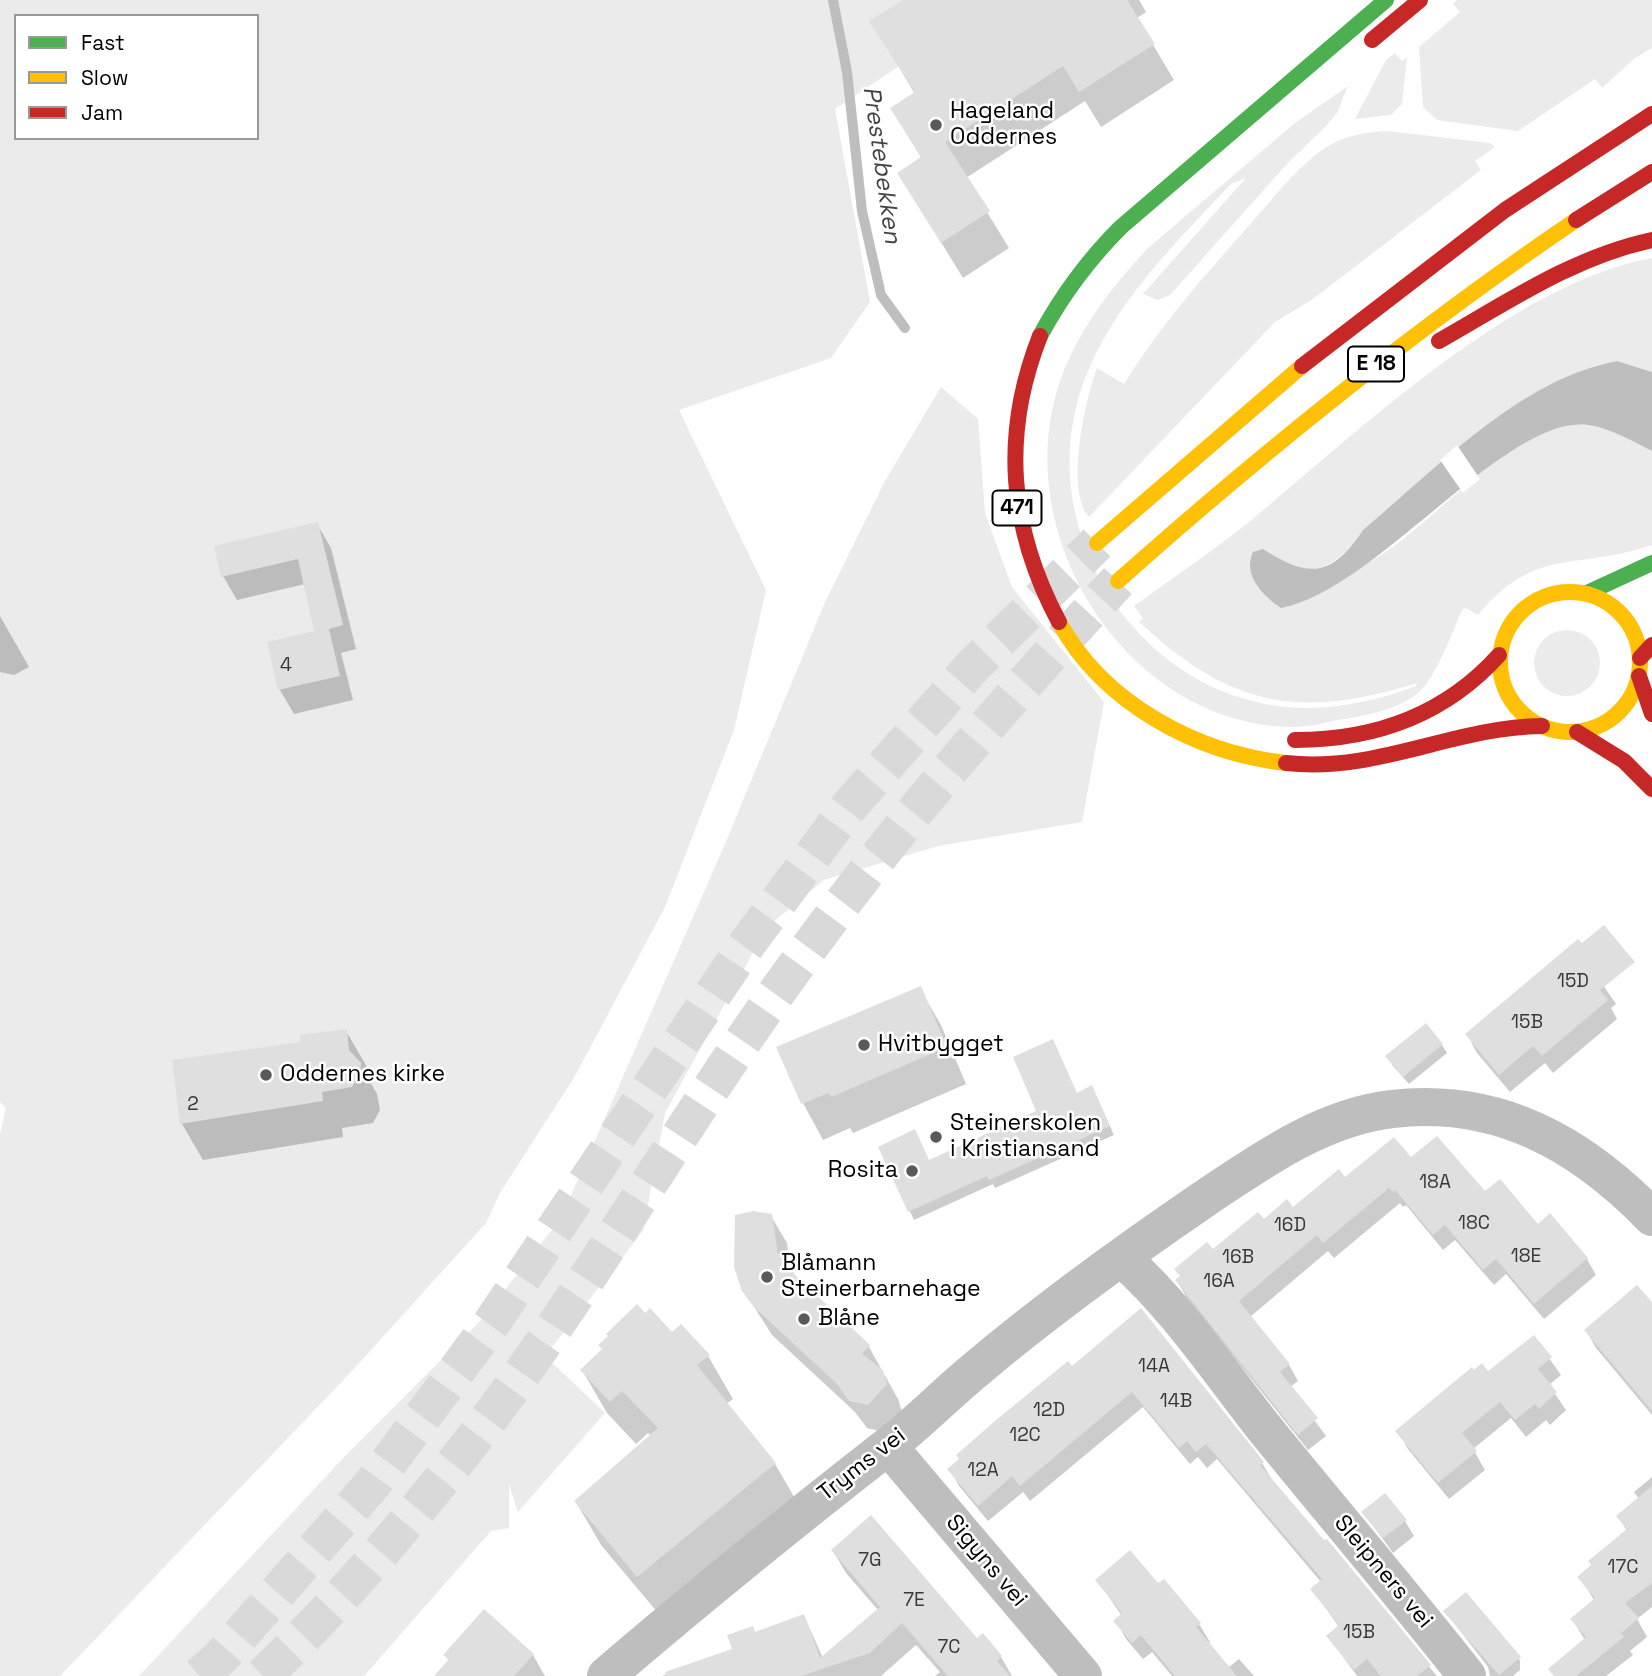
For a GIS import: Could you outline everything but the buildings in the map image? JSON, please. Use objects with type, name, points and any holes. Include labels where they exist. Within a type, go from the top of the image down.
[{"type":"main road","name":"471","points":[[1386,0],[1162,189],[1108,240],[1062,298],[1028,365],[1017,414],[1013,465],[1020,527],[1030,563],[1051,609],[1085,659],[1114,688],[1154,718],[1222,750],[1246,757],[1322,766],[1372,761],[1497,727],[1542,726],[1577,732]]},
{"type":"main road","points":[[1357,52],[1420,0]]},
{"type":"main road","name":"E 18","points":[[1627,129],[1652,103]]},
{"type":"main road","name":"E 18","points":[[1097,543],[1230,424],[1361,317],[1505,211],[1652,114]]},
{"type":"main road","name":"E 18","points":[[1118,581],[1222,487],[1343,389],[1480,287],[1652,173]]},
{"type":"main road","name":"E 18","points":[[1343,389],[1422,350],[1559,274],[1625,245],[1652,240]]},
{"type":"main road","points":[[1275,738],[1322,740],[1367,733],[1411,719],[1454,697],[1485,674],[1499,655],[1508,626],[1529,604],[1557,593],[1587,593],[1652,563]]},
{"type":"main road","points":[[1577,732],[1605,723],[1617,714],[1634,690],[1639,676],[1640,658],[1628,622],[1610,604],[1587,593]]},
{"type":"main road","points":[[1640,658],[1652,646]]},
{"type":"main road","name":"471","points":[[1499,655],[1500,673],[1514,705],[1542,726]]},
{"type":"main road","points":[[1639,676],[1652,714]]},
{"type":"main road","points":[[1577,732],[1624,761],[1652,789]]},
{"type":"street","name":"Tryms vei","points":[[606,1676],[768,1540],[888,1446],[985,1362],[1122,1258],[1254,1166],[1343,1119],[1391,1109],[1442,1106],[1490,1114],[1545,1134],[1590,1159],[1652,1217]]},
{"type":"street","name":"Sleipners vei","points":[[1122,1258],[1178,1316],[1297,1469],[1422,1617],[1467,1676]]},
{"type":"street","name":"Sigyns vei","points":[[888,1446],[1061,1646],[1083,1676]]},
{"type":"shaded area","points":[[0,0],[902,0],[927,32],[965,22],[835,109],[870,302],[831,358],[679,410],[766,590],[734,730],[665,907],[575,1076],[500,1193],[486,1223],[351,1372],[60,1676],[0,1676],[0,1134],[6,1108],[0,1102]]},
{"type":"shaded area","points":[[1457,0],[1652,0],[1652,48],[1635,58],[1602,88],[1595,79],[1518,131],[1437,120],[1423,107],[1419,47],[1460,12],[1453,4]]},
{"type":"shaded area","points":[[1395,53],[1402,61],[1407,57],[1402,104],[1391,115],[1355,119],[1386,60]]},
{"type":"shaded area","points":[[1348,86],[1337,113],[1327,125],[1286,165],[1170,295],[1158,300],[1143,294],[1246,178],[1231,184],[1184,234],[1119,315],[1086,375],[1076,408],[1070,456],[1073,503],[1086,548],[1107,591],[1135,629],[1170,661],[1211,686],[1256,702],[1297,708],[1338,706],[1416,686],[1417,683],[1336,701],[1301,702],[1268,698],[1236,688],[1205,673],[1172,651],[1139,622],[1143,618],[1134,606],[1240,529],[1441,364],[1494,328],[1547,297],[1600,273],[1652,258],[1652,372],[1617,361],[1598,365],[1552,384],[1493,420],[1363,530],[1333,562],[1302,570],[1287,565],[1263,549],[1253,579],[1332,570],[1369,562],[1393,547],[1503,456],[1532,438],[1560,427],[1588,425],[1605,429],[1652,451],[1652,545],[1625,553],[1559,564],[1519,578],[1499,593],[1478,615],[1466,608],[1462,610],[1433,674],[1413,697],[1370,714],[1295,727],[1238,719],[1186,698],[1140,665],[1102,622],[1073,573],[1055,519],[1047,463],[1053,406],[1059,383],[1078,341],[1117,283],[1148,248],[1295,123]]},
{"type":"shaded area","points":[[1387,131],[1490,143],[1495,147],[1475,161],[1481,170],[1313,299],[1275,322],[1089,517],[1078,487],[1078,466],[1087,401],[1097,368],[1124,384],[1185,299],[1299,170],[1330,145],[1358,135]]},
{"type":"shaded area","points":[[1617,361],[1652,372],[1652,451],[1621,435],[1588,425],[1555,429],[1519,446],[1480,473],[1358,570],[1318,595],[1281,608],[1256,585],[1250,569],[1253,552],[1263,549],[1293,565],[1306,568],[1329,565],[1351,546],[1363,530],[1450,454],[1513,406],[1547,386],[1581,371]]},
{"type":"shaded area","points":[[941,387],[978,419],[985,513],[1012,587],[1104,702],[1082,822],[938,846],[824,880],[767,927],[665,1113],[643,1231],[545,1356],[605,1413],[518,1512],[509,1484],[509,1528],[491,1531],[364,1676],[139,1676],[347,1454],[483,1318],[561,1218],[725,844],[825,602],[885,481]]},
{"type":"shaded area","points":[[1567,630],[1580,633],[1590,640],[1597,650],[1600,663],[1597,676],[1590,686],[1580,693],[1567,696],[1554,693],[1544,686],[1537,676],[1534,663],[1537,650],[1544,640],[1554,633]]},
{"type":"pier","points":[[1457,445],[1480,479],[1463,493],[1440,460]]},
{"type":"waterway","name":"Prestebekken","points":[[833,0],[847,72],[862,211],[881,295],[905,328]]},
{"type":"tunnel","points":[[200,1676],[221,1657],[374,1482],[491,1324],[744,948],[847,809],[972,667],[1097,543]]},
{"type":"tunnel","points":[[263,1676],[375,1559],[479,1432],[542,1345],[730,1060],[833,916],[950,769],[1118,581]]},
{"type":"traffic: fast","points":[[1040,336],[1076,279],[1121,227],[1386,0]]},
{"type":"traffic: fast","points":[[1587,593],[1652,563]]},
{"type":"traffic: slow","points":[[1118,581],[1228,485],[1398,348],[1576,220]]},
{"type":"traffic: slow","points":[[1097,543],[1302,366]]},
{"type":"traffic: slow","points":[[1570,592],[1597,597],[1620,612],[1635,635],[1640,662],[1635,689],[1620,712],[1597,727],[1570,732],[1543,727],[1520,712],[1505,689],[1500,662],[1505,635],[1520,612],[1543,597],[1570,592]]},
{"type":"traffic: slow","points":[[1059,622],[1100,677],[1126,700],[1155,719],[1219,748],[1286,763]]},
{"type":"traffic: jam","points":[[1372,40],[1420,0]]},
{"type":"traffic: jam","points":[[1302,366],[1505,210],[1652,114]]},
{"type":"traffic: jam","points":[[1576,220],[1652,172]]},
{"type":"traffic: jam","points":[[1439,341],[1568,269],[1595,257],[1652,240]]},
{"type":"traffic: jam","points":[[1040,336],[1019,409],[1016,481],[1029,552],[1059,622]]},
{"type":"traffic: jam","points":[[1640,658],[1652,645]]},
{"type":"traffic: jam","points":[[1295,740],[1353,735],[1407,720],[1456,694],[1499,655]]},
{"type":"traffic: jam","points":[[1639,676],[1652,714]]},
{"type":"traffic: jam","points":[[1286,763],[1352,762],[1477,734],[1542,726]]},
{"type":"traffic: jam","points":[[1577,732],[1624,761],[1652,789]]},
{"type":"place","name":"Hageland Oddernes","points":[[936,125]]},
{"type":"place","name":"Hvitbygget","points":[[864,1045]]},
{"type":"place","name":"Oddernes kirke","points":[[266,1075]]},
{"type":"place","name":"Steinerskolen i Kristiansand","points":[[936,1137]]},
{"type":"place","name":"Rosita","points":[[912,1171]]},
{"type":"place","name":"Blåmann Steinerbarnehage","points":[[767,1277]]},
{"type":"place","name":"Blåne","points":[[804,1319]]}]
